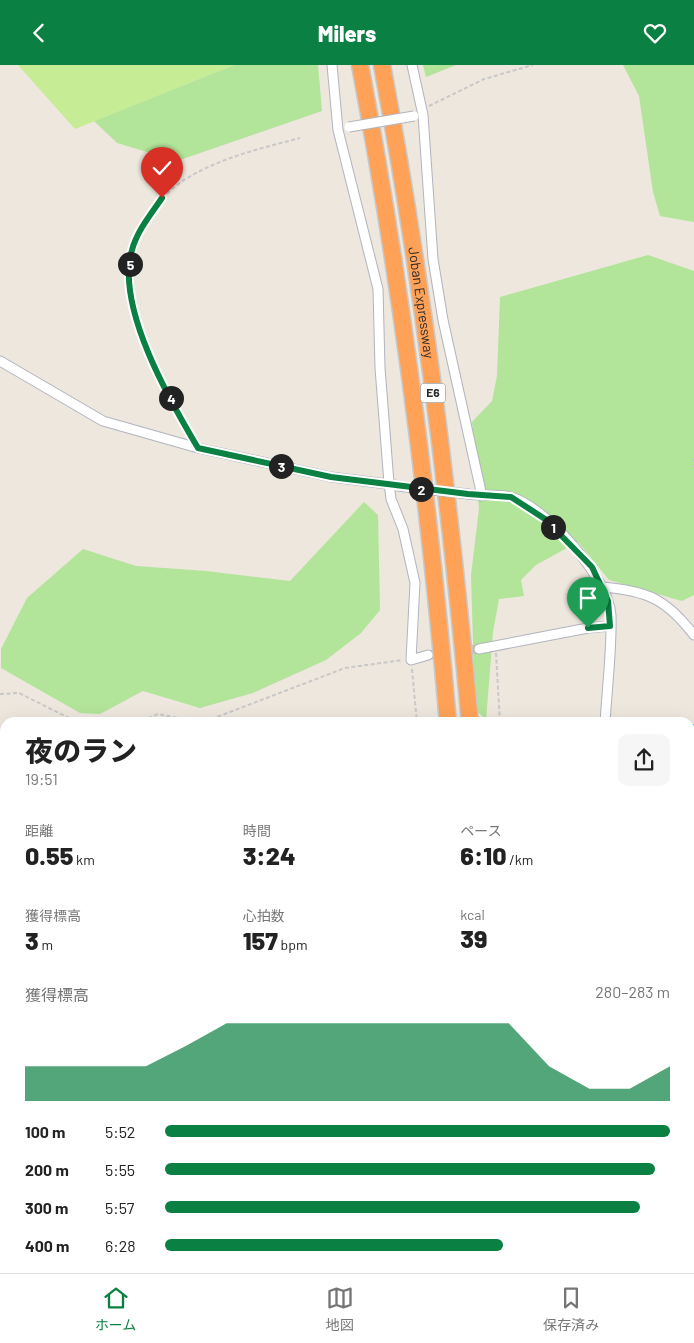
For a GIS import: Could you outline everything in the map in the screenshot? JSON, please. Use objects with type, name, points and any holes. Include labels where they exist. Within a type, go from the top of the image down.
[{"type":"highway","name":"Joban Expressway","points":[[360,65],[402,315],[440,628],[447,717]]},
{"type":"highway","name":"Joban Expressway","points":[[382,65],[424,321],[443,470],[469,717]]},
{"type":"street","points":[[332,65],[338,129],[378,289],[380,368],[393,484],[391,499],[403,529],[414,583],[411,660],[428,655]]},
{"type":"street","points":[[412,65],[419,113],[436,276],[443,320],[482,495]]},
{"type":"street","points":[[338,129],[419,113]]},
{"type":"street","points":[[0,361],[102,421],[198,448],[331,477],[468,494],[511,497],[545,519],[582,555],[603,587],[611,615],[605,717]]},
{"type":"street","points":[[603,587],[637,590],[653,597],[672,611],[694,635]]},
{"type":"street","points":[[479,649],[588,628],[610,626]]},
{"type":"path","points":[[419,113],[484,79],[534,65]]},
{"type":"path","points":[[198,448],[143,341],[129,288],[132,251],[142,227],[162,198],[188,178],[233,156],[300,138]]},
{"type":"path","points":[[694,458],[694,467]]},
{"type":"path","points":[[495,646],[500,717]]},
{"type":"path","points":[[217,717],[345,668],[411,660],[416,717]]},
{"type":"path","points":[[0,694],[20,693],[66,717]]},
{"type":"path","points":[[151,717],[158,714],[173,717]]},
{"type":"green space","points":[[18,65],[234,65],[75,129]]},
{"type":"green space","points":[[234,65],[318,65],[322,111],[177,161],[117,143],[94,121]]},
{"type":"green space","points":[[423,65],[456,65],[426,77]]},
{"type":"green space","points":[[623,65],[694,65],[694,222],[660,216],[653,192],[639,96]]},
{"type":"green space","points":[[648,255],[694,271],[694,595],[682,601],[609,580],[578,542],[536,565],[521,580],[524,596],[499,599],[493,632],[486,717],[483,717],[475,709],[471,575],[479,509],[472,422],[492,401],[497,376],[500,297]]},
{"type":"green space","points":[[364,502],[378,515],[380,610],[361,633],[326,660],[253,693],[200,708],[143,691],[100,714],[80,713],[1,668],[1,649],[27,598],[83,549],[136,566],[206,571],[290,581]]},
{"type":"tunnel","points":[[428,655],[479,649]]},
{"type":"route","points":[[162,198],[142,227],[132,251],[128,274],[129,288],[143,341],[198,448],[331,477],[468,494],[511,497],[545,519],[592,567],[603,587],[611,615],[610,626],[588,628]]}]
